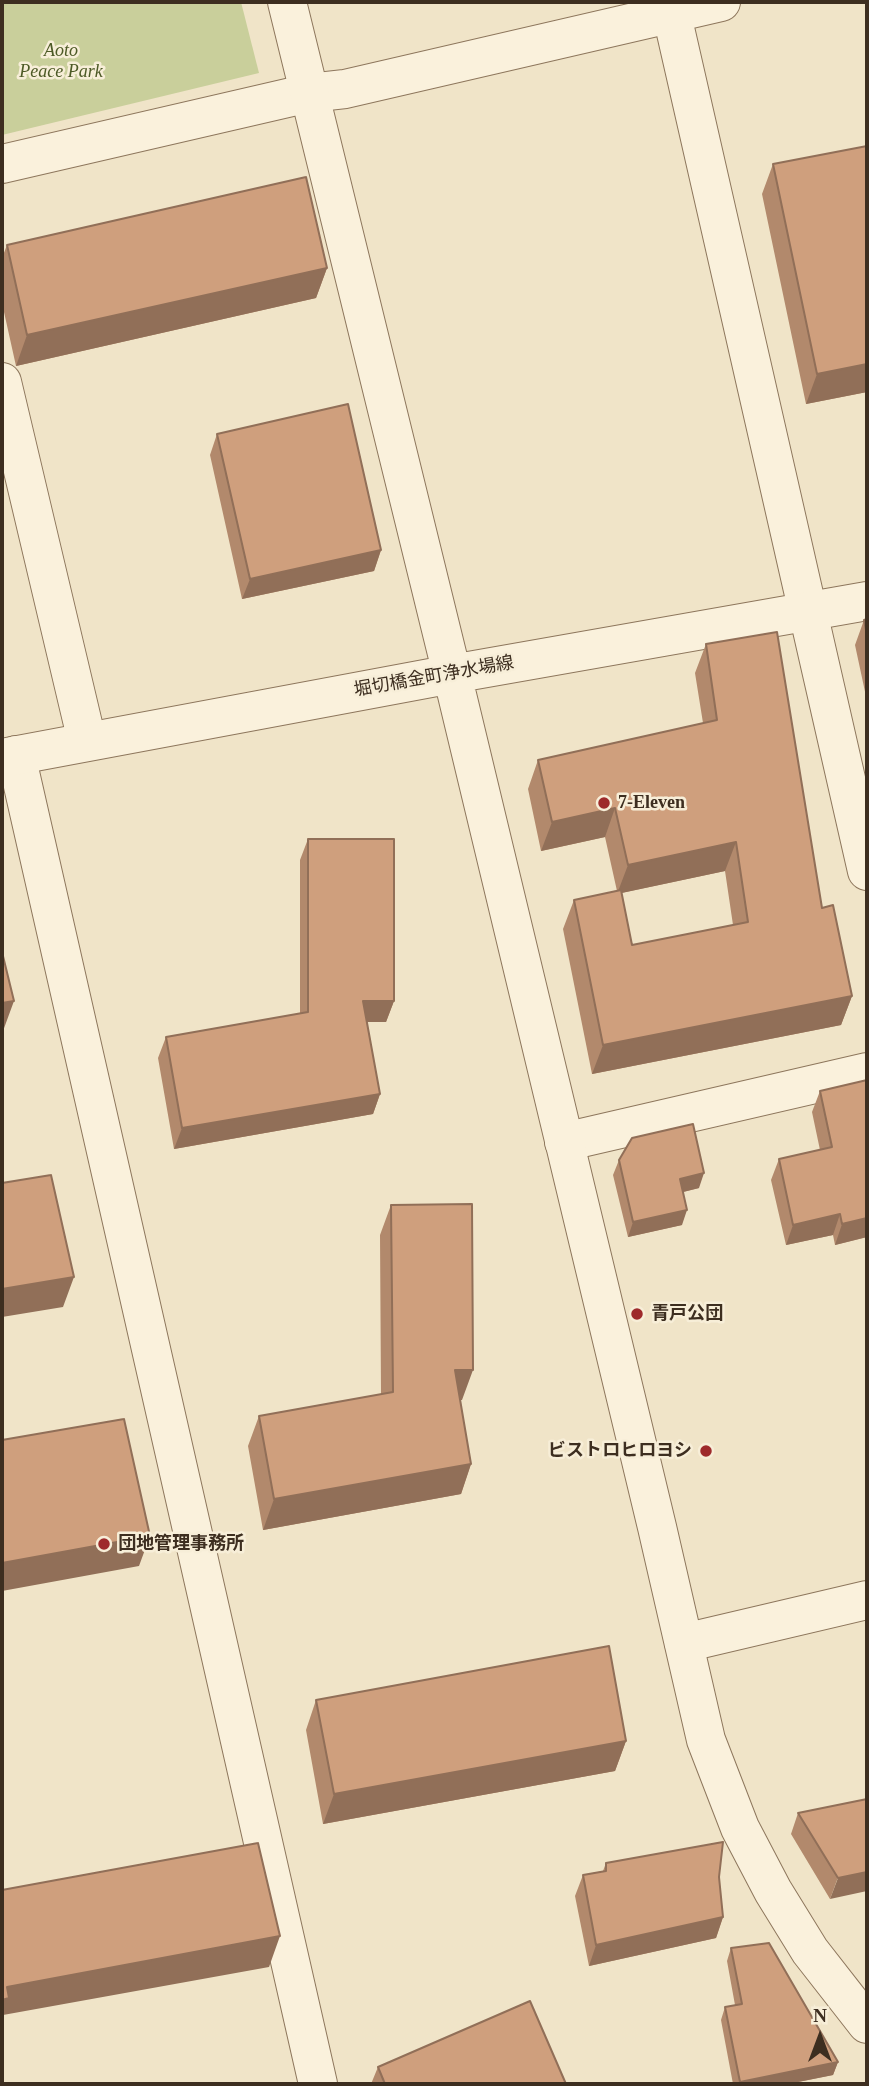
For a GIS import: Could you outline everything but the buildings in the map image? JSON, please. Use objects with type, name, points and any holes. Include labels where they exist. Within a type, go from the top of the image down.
[{"type":"street","points":[[287,2],[452,674],[706,1740],[740,1828],[774,1891],[810,1951],[867,2024]]},
{"type":"street","points":[[2,164],[309,93],[345,89],[671,7],[722,2]]},
{"type":"street","points":[[671,7],[867,871]]},
{"type":"street","points":[[2,382],[87,741]]},
{"type":"street","name":"堀切橋金町浄水場線","points":[[9,756],[867,600]]},
{"type":"street","points":[[9,756],[318,2084]]},
{"type":"street","points":[[564,1142],[867,1072]]},
{"type":"street","points":[[684,1643],[867,1600]]},
{"type":"green space","name":"Aoto Peace Park","points":[[2,2],[241,2],[259,73],[2,135]]},
{"type":"place","name":"7-Eleven","points":[[604,803]]},
{"type":"place","name":"青戸公団","points":[[637,1314]]},
{"type":"place","name":"ビストロヒロヨシ","points":[[706,1451]]},
{"type":"place","name":"団地管理事務所","points":[[104,1544]]}]
